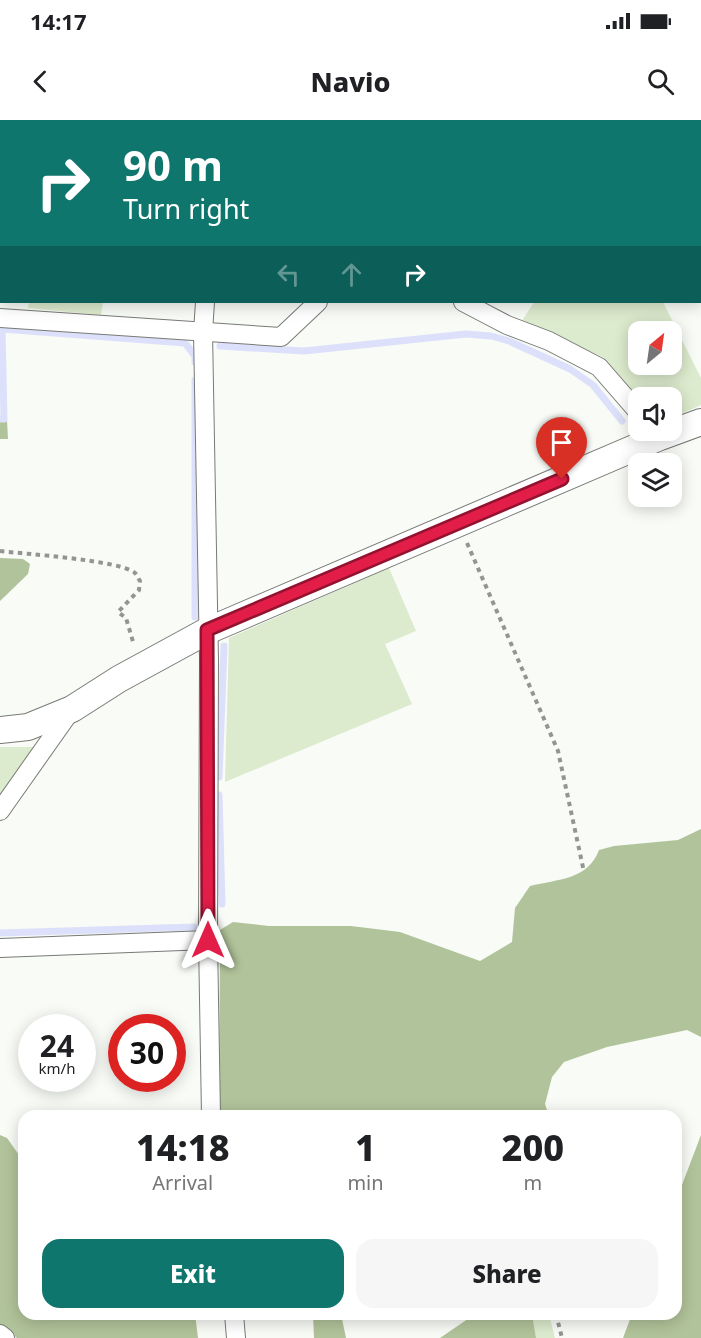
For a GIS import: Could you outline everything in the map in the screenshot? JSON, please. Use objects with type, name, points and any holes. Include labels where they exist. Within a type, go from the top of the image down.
[{"type":"street","points":[[205,303],[203,332],[211,1110]]},
{"type":"street","points":[[0,318],[281,337],[317,303]]},
{"type":"street","points":[[465,303],[507,325],[549,341],[599,367],[628,400]]},
{"type":"street","points":[[682,427],[701,422]]},
{"type":"street","points":[[0,730],[28,727],[72,709],[207,630],[458,523],[641,441]]},
{"type":"street","points":[[0,811],[72,709]]},
{"type":"street","points":[[0,948],[208,940]]},
{"type":"street","points":[[234,1320],[236,1338]]},
{"type":"street","points":[[0,1334],[5,1338]]},
{"type":"path","points":[[458,523],[558,751],[585,872]]},
{"type":"path","points":[[0,551],[61,557],[122,567],[135,573],[140,581],[139,590],[118,612],[126,618],[132,641],[144,665]]},
{"type":"path","points":[[558,1320],[562,1338]]},
{"type":"green space","points":[[29,303],[103,303],[101,315],[28,308]]},
{"type":"green space","points":[[533,303],[664,303],[672,321],[628,321],[628,375],[682,375],[682,340],[701,378],[701,405],[682,414],[682,387],[628,387],[603,357],[522,321]]},
{"type":"green space","points":[[7,420],[8,439],[0,439],[0,421]]},
{"type":"green space","points":[[0,558],[23,559],[30,564],[28,574],[0,601]]},
{"type":"green space","points":[[389,568],[416,631],[385,644],[412,704],[225,782],[229,638]]},
{"type":"green space","points":[[0,747],[37,747],[0,799]]},
{"type":"green space","points":[[701,829],[701,1037],[687,1030],[607,1047],[564,1062],[552,1077],[545,1104],[547,1110],[219,1110],[220,930],[233,922],[269,926],[351,926],[400,932],[480,961],[512,942],[515,908],[530,886],[580,873],[594,860],[599,850],[614,846],[678,840]]},
{"type":"green space","points":[[0,1135],[7,1138],[18,1154],[18,1320],[196,1320],[198,1338],[17,1338],[0,1325]]},
{"type":"green space","points":[[701,1135],[701,1338],[623,1338],[630,1320],[682,1320],[682,1185]]},
{"type":"green space","points":[[313,1320],[342,1320],[346,1338],[314,1338]]},
{"type":"green space","points":[[466,1320],[533,1320],[536,1338],[440,1338]]},
{"type":"green space","points":[[533,1320],[550,1320],[555,1338],[536,1338]]},
{"type":"waterway","points":[[0,419],[4,419],[2,329],[185,343],[195,356],[195,362]]},
{"type":"waterway","points":[[220,346],[304,351],[466,334],[491,336],[509,341],[570,369],[593,385],[622,421]]},
{"type":"waterway","points":[[195,380],[195,617]]},
{"type":"waterway","points":[[219,777],[224,646]]},
{"type":"waterway","points":[[219,795],[222,904]]},
{"type":"waterway","points":[[0,933],[194,927]]},
{"type":"route","points":[[208,940],[209,660],[207,630],[562,479]]}]
